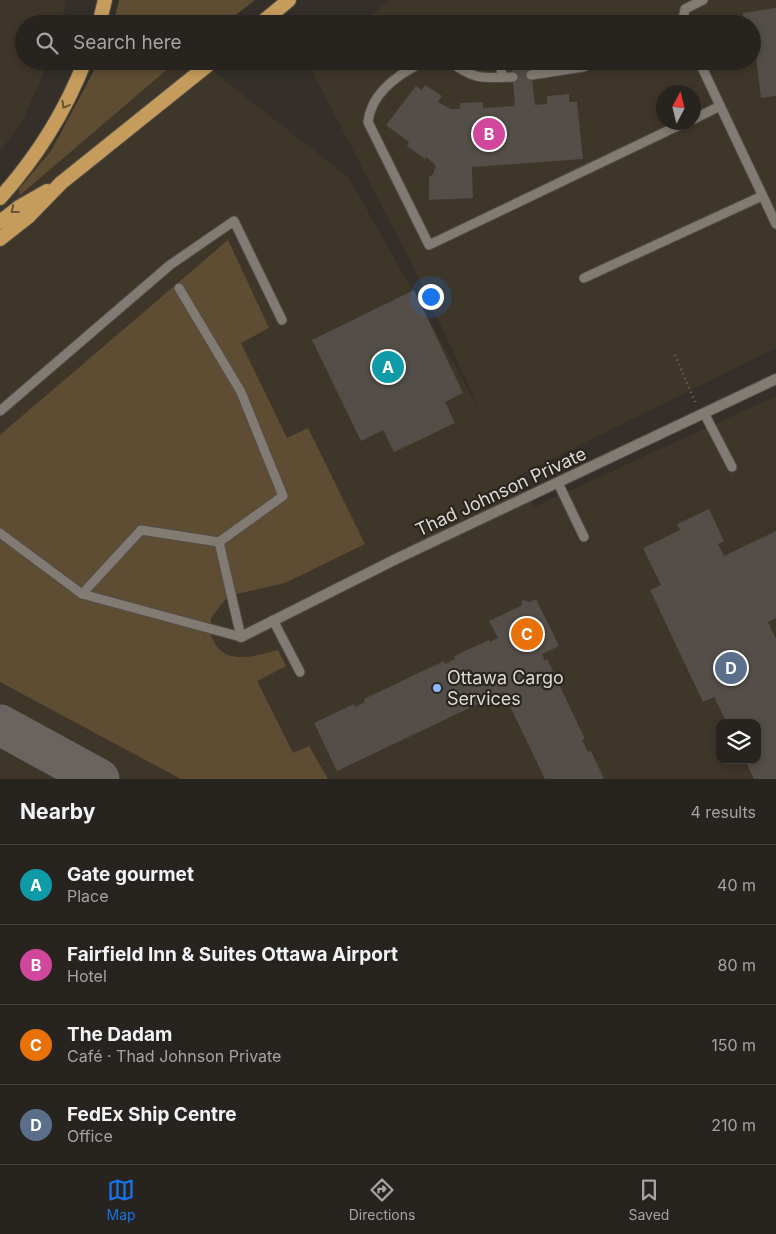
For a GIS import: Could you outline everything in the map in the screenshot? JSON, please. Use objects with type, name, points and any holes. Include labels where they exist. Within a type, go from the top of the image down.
[{"type":"highway","points":[[101,15],[105,0]]},
{"type":"highway","points":[[271,15],[289,0]]},
{"type":"highway","points":[[0,198],[47,136],[68,101],[81,70]]},
{"type":"highway","points":[[0,239],[28,217],[61,183],[202,70]]},
{"type":"highway","points":[[0,222],[18,206],[61,183]]},
{"type":"street","name":"Thad Johnson Private","points":[[241,638],[273,620],[396,559],[776,379]]},
{"type":"lane","points":[[684,15],[685,9],[702,0]]},
{"type":"lane","points":[[412,70],[382,91],[369,110],[368,122],[429,245],[669,130]]},
{"type":"lane","points":[[461,70],[467,74],[484,78],[512,77]]},
{"type":"lane","points":[[501,70],[501,78]]},
{"type":"lane","points":[[531,75],[564,70]]},
{"type":"lane","points":[[703,70],[776,224]]},
{"type":"lane","points":[[701,116],[720,106]]},
{"type":"lane","points":[[584,278],[762,196]]},
{"type":"lane","points":[[0,411],[170,264],[234,221],[282,320]]},
{"type":"lane","points":[[82,594],[141,530],[219,542],[282,496],[241,392],[179,288]]},
{"type":"lane","points":[[704,413],[732,467]]},
{"type":"lane","points":[[558,483],[584,537]]},
{"type":"lane","points":[[0,533],[82,594],[241,638],[219,542]]},
{"type":"lane","points":[[273,620],[300,672]]},
{"type":"path","points":[[675,355],[696,405]]},
{"type":"shaded area","points":[[0,0],[66,0],[63,15],[15,15],[15,70],[45,70],[22,122],[0,151]]},
{"type":"shaded area","points":[[119,0],[255,0],[236,15],[115,15]]},
{"type":"shaded area","points":[[390,0],[776,0],[776,348],[517,476],[534,507],[776,396],[776,779],[0,779],[0,184],[141,70],[211,70],[349,178],[482,414],[416,272],[312,70],[761,70],[761,15],[371,15]]},
{"type":"shaded area","points":[[94,70],[166,70],[20,195],[19,189],[51,151]]},
{"type":"shaded area","points":[[228,240],[269,328],[241,343],[287,438],[308,428],[365,544],[285,583],[228,596],[211,618],[211,636],[217,647],[224,653],[232,656],[260,655],[278,650],[286,666],[257,681],[293,753],[309,746],[328,779],[181,779],[0,682],[0,435]]},
{"type":"building","points":[[776,8],[776,96],[761,98],[758,70],[761,70],[761,15],[743,15],[743,13]]},
{"type":"building","points":[[512,70],[531,70],[535,105],[547,104],[547,96],[569,94],[569,102],[577,102],[583,159],[472,167],[473,198],[429,200],[429,177],[433,174],[436,166],[427,157],[425,159],[407,146],[409,142],[386,125],[416,86],[422,90],[425,85],[442,96],[438,102],[451,109],[460,109],[460,103],[483,102],[483,108],[515,106]]},
{"type":"building","points":[[414,290],[463,393],[445,402],[455,423],[394,452],[383,430],[361,441],[312,340]]},
{"type":"building","points":[[709,509],[724,541],[718,544],[724,556],[776,531],[776,618],[768,622],[776,639],[776,779],[754,779],[747,764],[761,764],[761,719],[725,719],[714,697],[703,702],[650,590],[661,585],[643,548],[680,530],[677,524]]},
{"type":"building","points":[[536,599],[559,646],[542,654],[545,661],[547,659],[585,739],[582,740],[588,752],[591,751],[604,779],[545,779],[503,692],[337,771],[314,723],[354,704],[355,707],[365,702],[364,699],[444,661],[445,664],[455,659],[454,656],[489,640],[490,642],[498,638],[489,621],[521,606],[523,600],[530,602]]},
{"type":"taxiway","points":[[0,725],[99,779]]},
{"type":"place","name":"Fairfield Inn & Suites Ottawa Airport","points":[[489,134]]},
{"type":"place","name":"Gate gourmet","points":[[388,367]]},
{"type":"place","name":"The Dadam","points":[[527,634]]},
{"type":"place","name":"FedEx Ship Centre","points":[[731,668]]},
{"type":"place","name":"Ottawa Cargo Services","points":[[437,688]]}]
